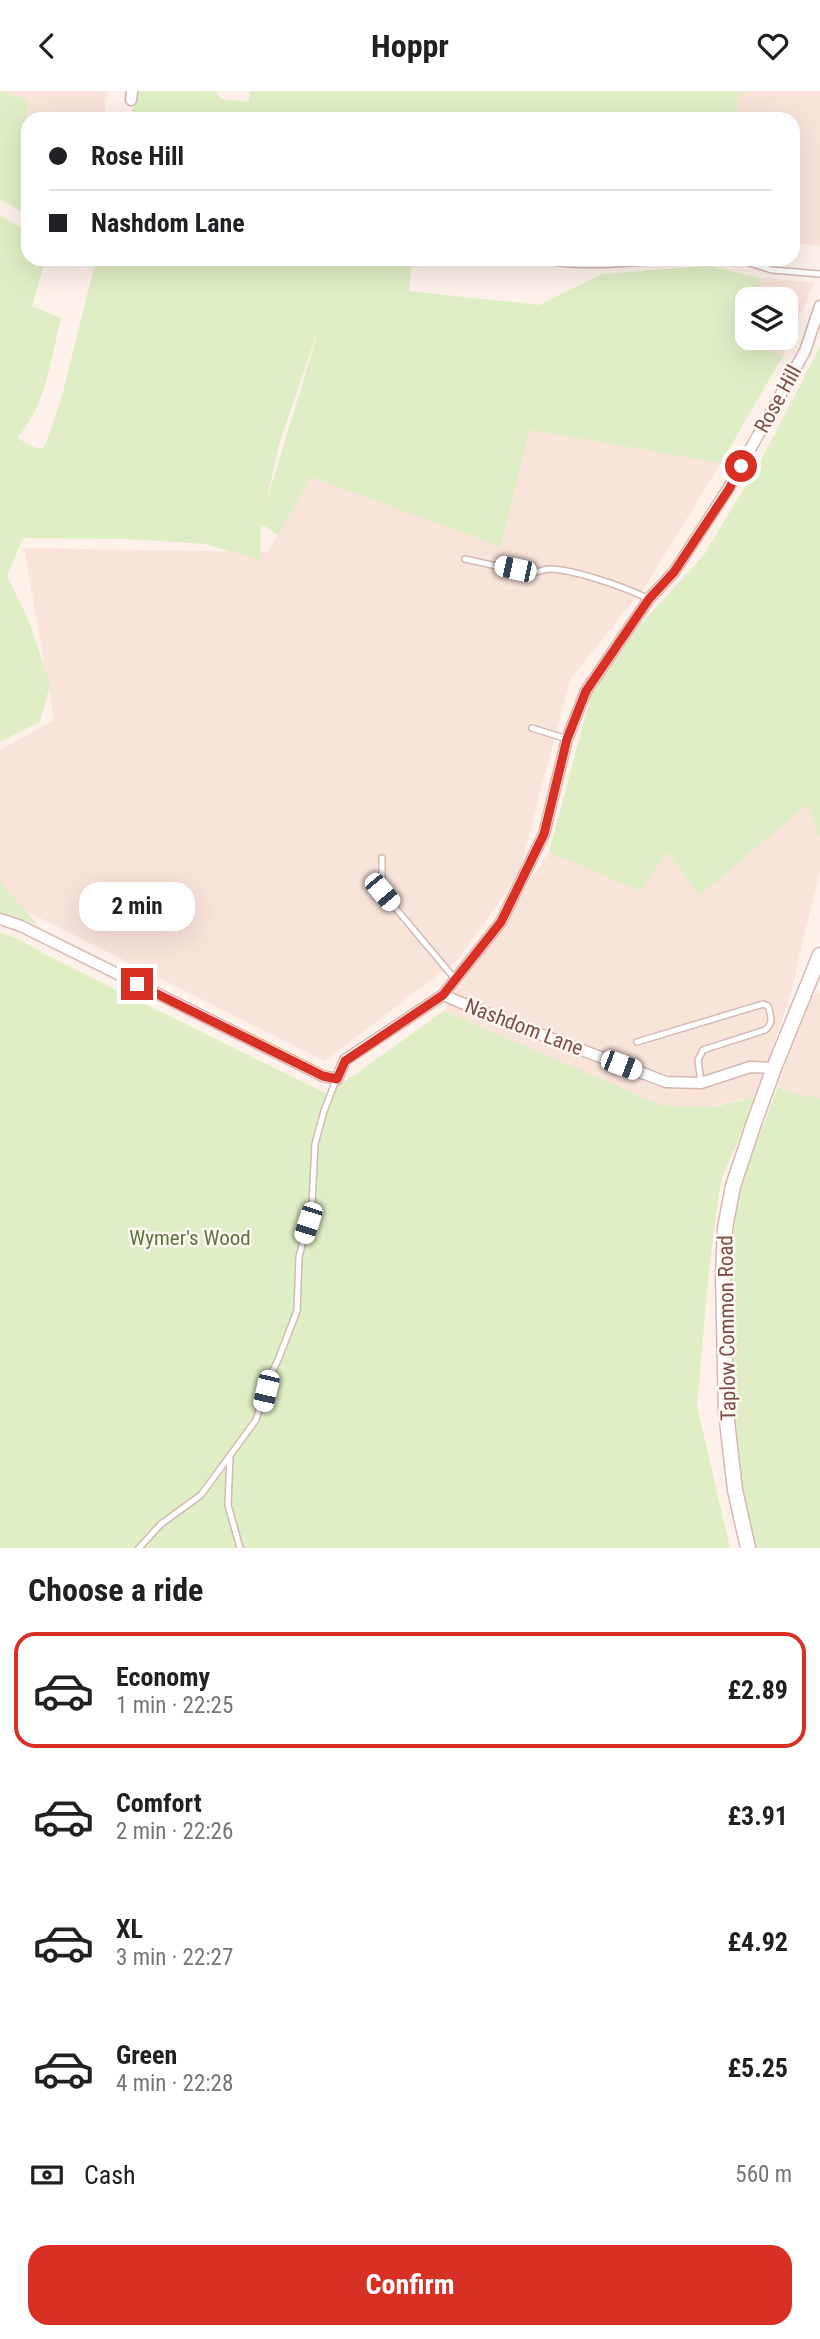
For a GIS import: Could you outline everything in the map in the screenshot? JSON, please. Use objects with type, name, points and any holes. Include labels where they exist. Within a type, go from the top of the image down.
[{"type":"street","name":"Rose Hill","points":[[443,995],[501,922],[544,834],[567,739],[586,691],[649,599],[674,572],[729,489],[805,351],[820,306]]},
{"type":"street","points":[[0,919],[21,926],[323,1076],[337,1079]]},
{"type":"street","name":"Taplow Common Road","points":[[748,1548],[735,1490],[726,1413],[723,1275],[725,1228],[733,1186],[774,1068],[815,984],[820,955]]},
{"type":"street","name":"Nashdom Lane","points":[[337,1079],[345,1061],[443,995],[667,1082],[701,1083],[750,1067],[774,1068]]},
{"type":"lane","points":[[759,266],[772,270],[820,274]]},
{"type":"lane","points":[[465,559],[528,573],[546,569],[573,574],[622,587],[649,599]]},
{"type":"lane","points":[[532,728],[567,739]]},
{"type":"lane","points":[[382,858],[382,892],[455,979]]},
{"type":"lane","points":[[637,1042],[763,1003],[768,1006],[772,1018],[770,1026],[765,1030],[703,1050],[698,1060],[701,1083]]},
{"type":"lane","points":[[139,1548],[161,1524],[201,1496],[256,1420],[270,1376],[297,1311],[299,1257],[312,1204],[316,1144],[324,1111],[337,1079]]},
{"type":"lane","points":[[230,1455],[228,1504],[240,1548]]},
{"type":"shaded area","points":[[7,91],[108,91],[104,112],[27,112],[27,99],[8,94]]},
{"type":"shaded area","points":[[738,91],[820,91],[820,246],[800,243],[800,112],[737,112]]},
{"type":"shaded area","points":[[761,278],[814,283],[798,321],[798,287],[758,287]]},
{"type":"shaded area","points":[[769,350],[786,350],[783,356]]},
{"type":"shaded area","points":[[528,430],[721,463],[646,585],[570,680],[518,876],[457,960],[325,1061],[10,903],[0,894],[0,750],[54,720],[24,548],[268,552],[311,477],[501,547]]},
{"type":"shaded area","points":[[807,803],[820,838],[820,871],[790,996],[757,1096],[708,1107],[660,1105],[444,1011],[549,852],[586,866],[666,851],[699,896]]},
{"type":"shaded area","points":[[816,992],[820,993],[820,1098],[790,1093],[777,1084]]},
{"type":"green space","points":[[0,91],[7,91],[8,94],[27,99],[27,112],[21,112],[21,212],[0,199]]},
{"type":"green space","points":[[137,91],[216,91],[221,99],[249,102],[250,91],[738,91],[737,112],[132,112]]},
{"type":"green space","points":[[0,215],[21,228],[21,266],[44,266],[32,306],[61,318],[41,397],[17,438],[36,448],[43,448],[46,443],[61,400],[94,266],[411,266],[409,291],[539,305],[602,274],[707,266],[761,278],[758,287],[735,287],[735,350],[769,350],[783,356],[721,463],[529,430],[501,547],[311,477],[278,535],[261,524],[260,560],[205,544],[127,539],[23,538],[7,576],[28,619],[50,684],[40,722],[0,742]],"holes":[[[316,336],[317,336],[265,506],[280,441]]]},
{"type":"green space","points":[[820,347],[820,838],[807,804],[699,896],[667,852],[640,891],[549,852],[592,692],[640,625],[704,555],[762,458]]},
{"type":"green space","points":[[0,882],[38,925],[0,912]]},
{"type":"green space","name":"Wymer's Wood","points":[[0,933],[17,938],[54,959],[327,1094],[444,1011],[660,1105],[713,1107],[757,1096],[721,1180],[709,1269],[697,1406],[730,1548],[0,1548]]},
{"type":"green space","points":[[778,1087],[790,1093],[820,1098],[820,1548],[755,1548],[736,1468],[728,1396],[731,1254],[739,1188]]},
{"type":"route","points":[[137,984],[323,1076],[337,1079],[345,1061],[443,995],[501,922],[544,834],[567,739],[586,691],[649,599],[674,572],[729,489],[741,466]]}]
